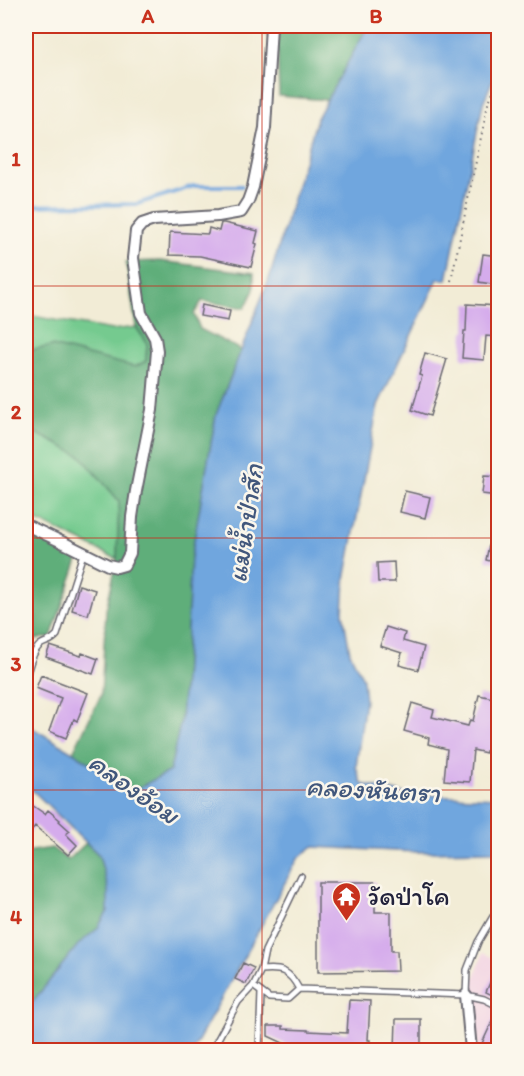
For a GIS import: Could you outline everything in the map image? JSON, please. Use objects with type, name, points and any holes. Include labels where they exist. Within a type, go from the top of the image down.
[{"type":"street","points":[[26,525],[108,565],[117,567],[124,565],[129,553],[136,491],[152,410],[157,351],[155,338],[141,313],[133,258],[136,231],[142,224],[154,220],[218,216],[241,212],[253,187],[265,128],[271,26]]},
{"type":"street","points":[[466,995],[471,1050]]},
{"type":"lane","points":[[26,677],[34,652],[41,644],[51,641],[57,635],[83,554]]},
{"type":"lane","points":[[213,1050],[238,1002],[253,986],[261,970],[265,951],[302,876]]},
{"type":"lane","points":[[466,995],[467,969],[478,942],[498,908]]},
{"type":"lane","points":[[261,970],[279,969],[293,976],[299,989]]},
{"type":"lane","points":[[253,986],[269,998],[288,999],[299,989],[466,995],[498,1006]]},
{"type":"lane","points":[[259,1050],[261,992]]},
{"type":"path","points":[[451,281],[488,104],[498,79]]},
{"type":"shaded area","points":[[483,953],[498,960],[498,1050],[478,1050],[472,985]]},
{"type":"green space","points":[[264,26],[368,26],[327,100],[279,96],[277,36],[263,34]]},
{"type":"green space","points":[[160,261],[254,273],[254,290],[245,308],[202,301],[194,314],[200,329],[241,350],[216,415],[191,558],[181,720],[170,771],[133,791],[73,752],[101,695],[106,610],[117,559],[119,501],[81,456],[26,428],[26,351],[52,346],[135,367],[146,361],[147,343],[136,327],[126,262]]},
{"type":"green space","points":[[32,316],[112,330],[136,327],[147,343],[146,361],[135,367],[52,346],[26,351],[26,317]]},
{"type":"green space","points":[[26,428],[81,456],[119,501],[117,559],[45,524],[26,518]]},
{"type":"green space","points":[[26,530],[79,557],[51,637],[26,638]]},
{"type":"green space","points":[[86,843],[99,855],[108,888],[108,911],[97,929],[78,945],[31,1004],[26,1014],[26,852],[52,848],[68,860]]},
{"type":"water","points":[[368,26],[498,26],[498,67],[483,103],[447,280],[438,279],[378,405],[345,580],[343,613],[350,653],[363,679],[365,701],[356,767],[362,784],[406,794],[498,798],[498,851],[417,852],[312,847],[298,859],[193,1050],[26,1050],[26,1014],[31,1004],[78,945],[97,929],[108,911],[108,888],[99,855],[26,784],[26,724],[133,791],[170,771],[181,720],[191,558],[216,415],[270,276],[317,118]]},
{"type":"building","points":[[221,223],[258,231],[251,267],[200,256],[169,255],[170,232],[208,234],[209,228],[219,231]]},
{"type":"building","points":[[483,254],[498,256],[498,285],[479,282]]},
{"type":"building","points":[[467,304],[498,306],[498,337],[486,336],[484,360],[462,358]]},
{"type":"building","points":[[202,305],[230,311],[228,321],[200,316]]},
{"type":"building","points":[[425,353],[447,359],[430,416],[412,410],[422,376],[419,375]]},
{"type":"building","points":[[484,476],[498,477],[498,496],[482,494]]},
{"type":"building","points":[[405,491],[430,497],[425,518],[400,512]]},
{"type":"building","points":[[489,545],[498,547],[498,563],[486,560]]},
{"type":"building","points":[[394,562],[395,582],[378,582],[377,563]]},
{"type":"building","points":[[79,585],[95,590],[88,615],[72,610]]},
{"type":"building","points":[[386,627],[405,633],[403,641],[424,647],[418,670],[399,665],[402,653],[380,646]]},
{"type":"building","points":[[50,646],[98,659],[93,674],[46,657]]},
{"type":"building","points":[[41,675],[88,693],[77,721],[74,719],[66,738],[49,731],[61,698],[36,688]]},
{"type":"building","points":[[479,695],[498,699],[498,754],[473,750],[470,782],[444,780],[447,749],[428,744],[429,738],[404,731],[412,703],[434,710],[432,717],[468,726],[470,720],[473,721]]},
{"type":"building","points":[[26,801],[45,814],[48,810],[70,831],[66,834],[77,845],[68,855],[35,826],[26,837]]},
{"type":"building","points":[[318,882],[375,882],[375,912],[391,912],[391,951],[397,951],[398,971],[318,972]]},
{"type":"building","points":[[243,963],[254,968],[246,984],[235,979]]},
{"type":"building","points":[[498,964],[498,998],[486,992]]},
{"type":"building","points":[[349,1000],[370,1001],[368,1040],[370,1040],[370,1050],[298,1050],[268,1036],[268,1026],[347,1033]]},
{"type":"building","points":[[497,1011],[498,1050],[479,1050]]},
{"type":"building","points":[[396,1019],[421,1019],[421,1050],[395,1050]]},
{"type":"waterway","points":[[26,206],[137,204],[194,186],[242,186]]},
{"type":"place","name":"วัดป่าโค","points":[[347,922]]},
{"type":"water label","name":"แม่น้ำป่าสัก","points":[[245,523]]},
{"type":"water label","name":"คลองอ้อม","points":[[134,788]]},
{"type":"water label","name":"คลองหันตรา","points":[[373,789]]}]
